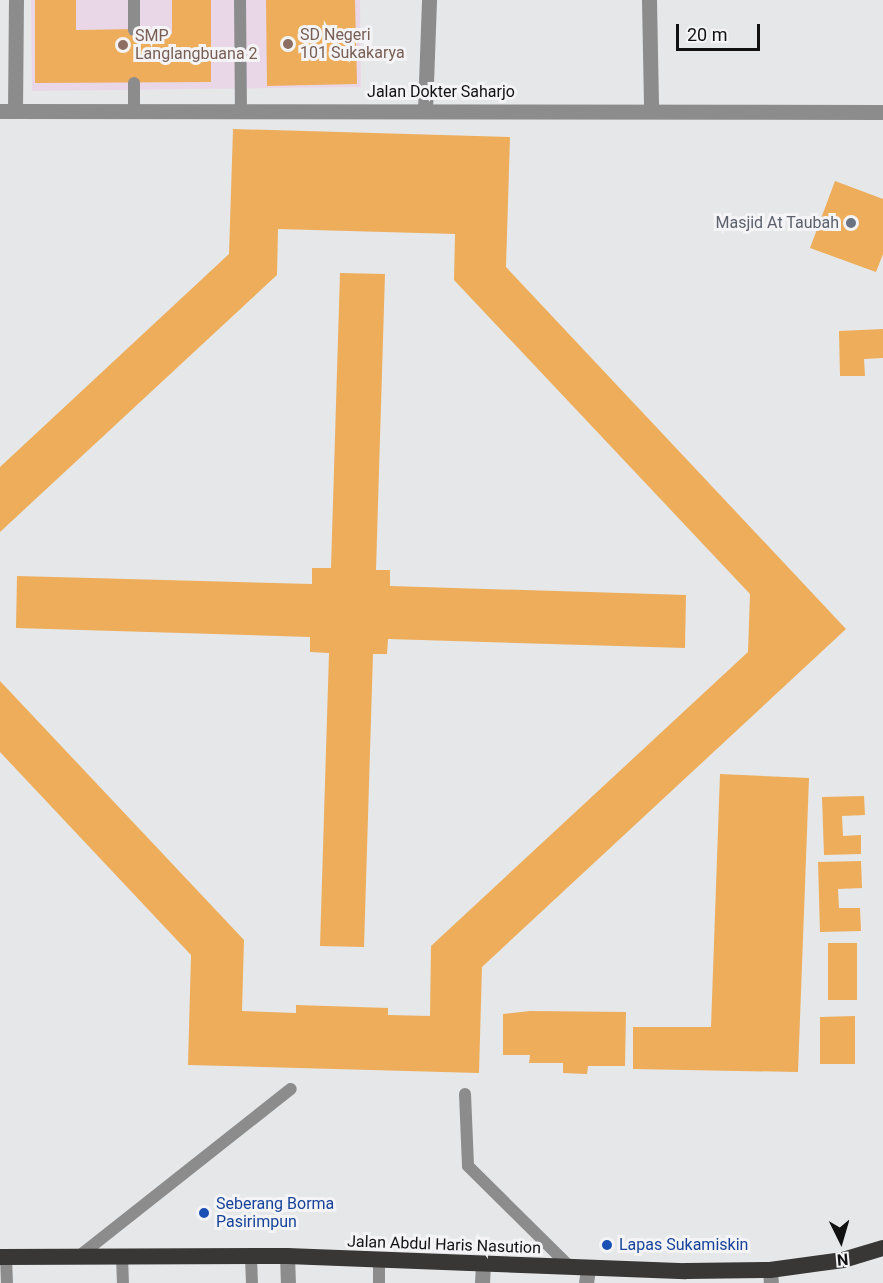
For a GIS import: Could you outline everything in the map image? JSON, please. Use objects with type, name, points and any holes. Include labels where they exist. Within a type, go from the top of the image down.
[{"type":"highway","name":"Jalan Abdul Haris Nasution","points":[[3,1257],[251,1256],[483,1264],[645,1277],[770,1276],[843,1260],[883,1248]]},
{"type":"street","points":[[8,111],[16,0]]},
{"type":"street","points":[[425,110],[429,0]]},
{"type":"street","points":[[650,0],[651,109]]},
{"type":"street","name":"Jalan Dokter Saharjo","points":[[8,111],[651,109],[883,112]]},
{"type":"street","points":[[288,1257],[288,1283]]},
{"type":"street","points":[[482,1283],[483,1264]]},
{"type":"lane","points":[[134,0],[134,30]]},
{"type":"lane","points":[[240,0],[241,110]]},
{"type":"lane","points":[[134,82],[134,110]]},
{"type":"lane","points":[[78,1257],[291,1089]]},
{"type":"lane","points":[[465,1094],[468,1166],[582,1273]]},
{"type":"lane","points":[[123,1256],[123,1283]]},
{"type":"lane","points":[[251,1256],[252,1283]]},
{"type":"lane","points":[[3,1257],[7,1283]]},
{"type":"lane","points":[[379,1260],[379,1283]]},
{"type":"shaded area","points":[[31,0],[360,0],[361,87],[32,91]]},
{"type":"building","name":"SMP Langlangbuana 2","points":[[35,0],[76,0],[76,30],[140,29],[140,34],[172,34],[172,0],[211,0],[211,82],[35,83]]},
{"type":"building","points":[[266,0],[355,0],[357,84],[267,86]]},
{"type":"building","points":[[233,129],[510,137],[506,267],[846,629],[482,967],[479,1073],[188,1065],[191,955],[0,752],[0,681],[244,940],[242,1011],[296,1013],[296,1005],[388,1008],[388,1015],[430,1016],[431,946],[748,652],[750,594],[454,280],[455,234],[278,229],[277,275],[0,532],[0,467],[229,254]]},
{"type":"building","name":"Masjid At Taubah","points":[[835,181],[883,199],[883,254],[876,272],[810,248]]},
{"type":"building","points":[[340,273],[385,274],[376,570],[390,570],[390,586],[686,595],[685,648],[388,639],[387,654],[373,654],[364,947],[320,946],[329,653],[310,652],[310,637],[16,628],[17,576],[312,584],[312,568],[331,568]]},
{"type":"building","points":[[883,329],[883,358],[864,359],[865,376],[840,376],[839,331]]},
{"type":"building","points":[[720,774],[809,778],[798,1072],[633,1069],[633,1027],[711,1027]]},
{"type":"building","points":[[864,796],[865,815],[842,816],[843,836],[861,835],[861,854],[824,855],[822,797]]},
{"type":"building","points":[[861,861],[862,888],[838,889],[839,908],[860,908],[861,931],[820,932],[818,862]]},
{"type":"building","points":[[828,943],[857,943],[857,1000],[828,1000]]},
{"type":"building","points":[[530,1011],[626,1012],[625,1066],[588,1066],[587,1074],[563,1073],[563,1063],[529,1063],[530,1055],[503,1055],[503,1014]]},
{"type":"building","points":[[855,1016],[855,1064],[820,1064],[820,1017]]},
{"type":"place","name":"SD Negeri 101 Sukakarya","points":[[288,44]]},
{"type":"place","name":"SMP Langlangbuana 2","points":[[123,45]]},
{"type":"place","name":"Masjid At Taubah","points":[[851,223]]},
{"type":"place","name":"Seberang Borma Pasirimpun","points":[[204,1213]]},
{"type":"place","name":"Lapas Sukamiskin","points":[[607,1245]]}]
